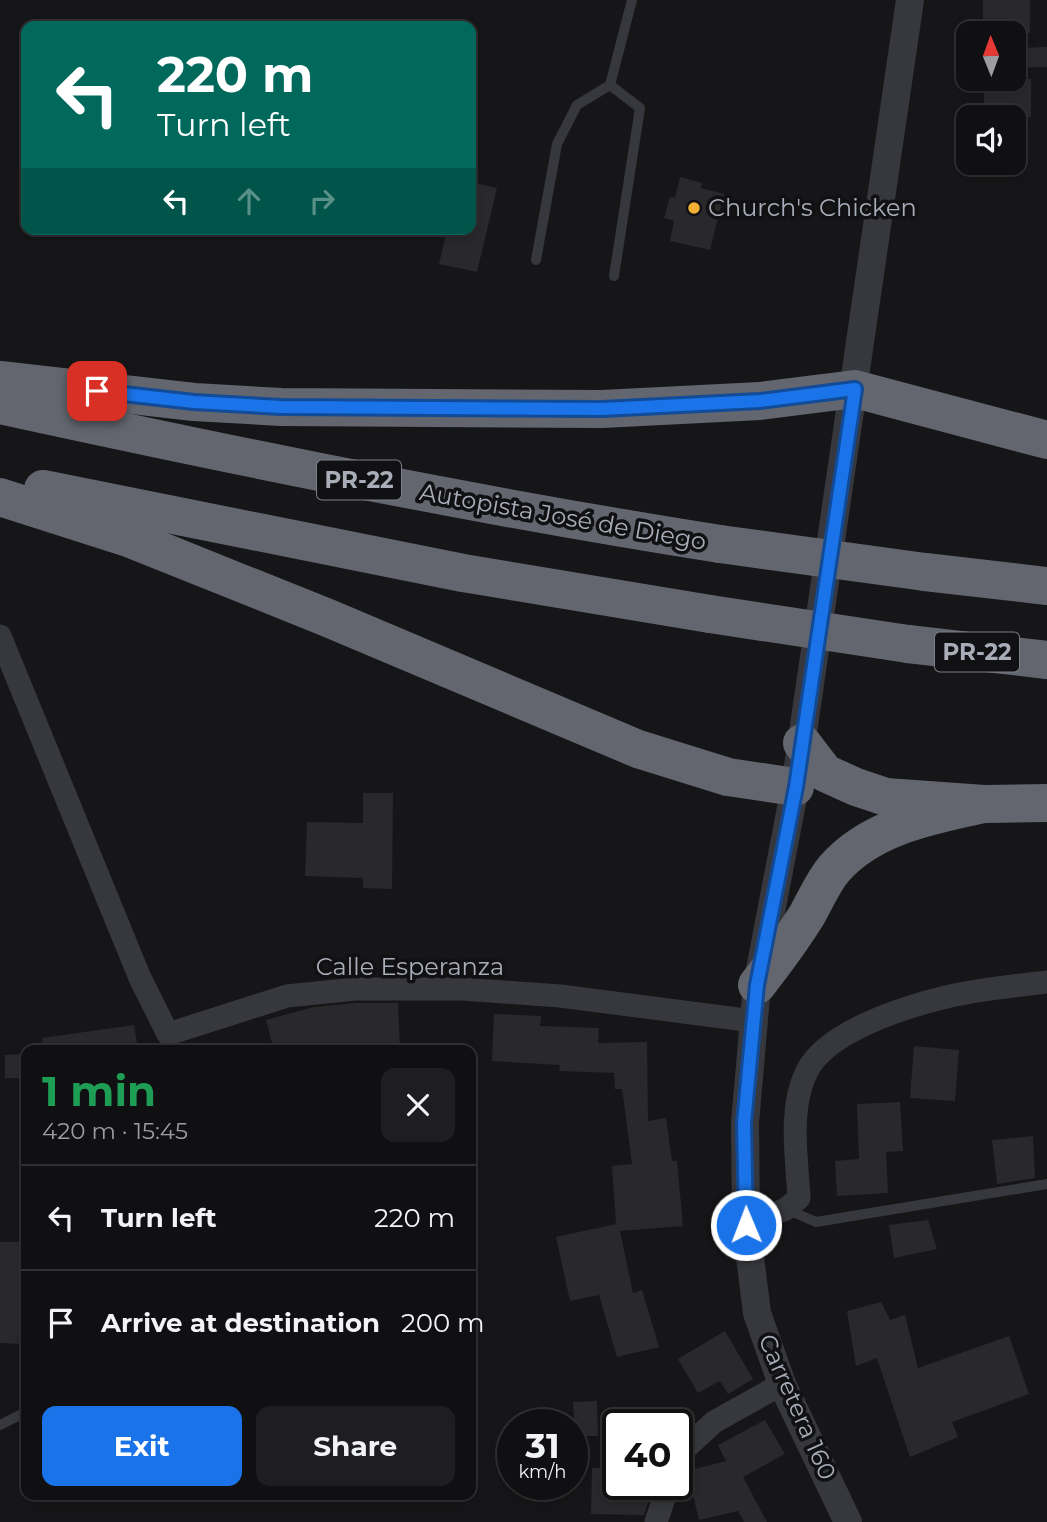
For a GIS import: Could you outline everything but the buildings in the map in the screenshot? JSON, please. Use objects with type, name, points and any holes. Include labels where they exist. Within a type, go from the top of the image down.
[{"type":"highway","points":[[0,380],[194,402],[295,407],[602,409],[760,401],[855,389],[1047,440]]},
{"type":"highway","name":"Autopista José de Diego","points":[[0,405],[238,456],[543,516],[720,544],[1047,586]]},
{"type":"highway","name":"PR-22","points":[[0,480],[463,573],[908,644],[1047,660]]},
{"type":"highway","points":[[0,498],[131,539],[638,748],[728,777],[796,787]]},
{"type":"highway","points":[[802,743],[825,773],[886,797],[984,804],[1047,803]]},
{"type":"highway","points":[[755,1002],[835,867],[873,839],[908,824],[933,815],[984,804]]},
{"type":"street","name":"Carretera 160","points":[[848,1522],[782,1384],[757,1313],[746,1225],[744,1123],[755,1002],[796,787],[910,0]]},
{"type":"street","name":"Calle Esperanza","points":[[0,636],[140,978],[168,1038],[287,996],[355,989],[462,989],[548,995],[755,1002]]},
{"type":"street","points":[[746,1225],[786,1209],[799,1198],[797,1101],[807,1070],[823,1049],[856,1029],[947,996],[1047,982]]},
{"type":"street","points":[[693,1441],[714,1422],[782,1384]]},
{"type":"street","points":[[656,1522],[664,1500]]},
{"type":"lane","points":[[536,260],[557,144],[577,106],[610,85],[632,0]]},
{"type":"lane","points":[[610,85],[640,108],[614,276]]},
{"type":"lane","points":[[786,1209],[816,1222],[1047,1184]]},
{"type":"lane","points":[[0,1425],[21,1414]]},
{"type":"place","name":"Church's Chicken","points":[[694,208]]},
{"type":"route","points":[[97,391],[194,402],[281,407],[602,409],[760,401],[855,389],[796,787],[757,985],[744,1123],[746,1225]]}]
